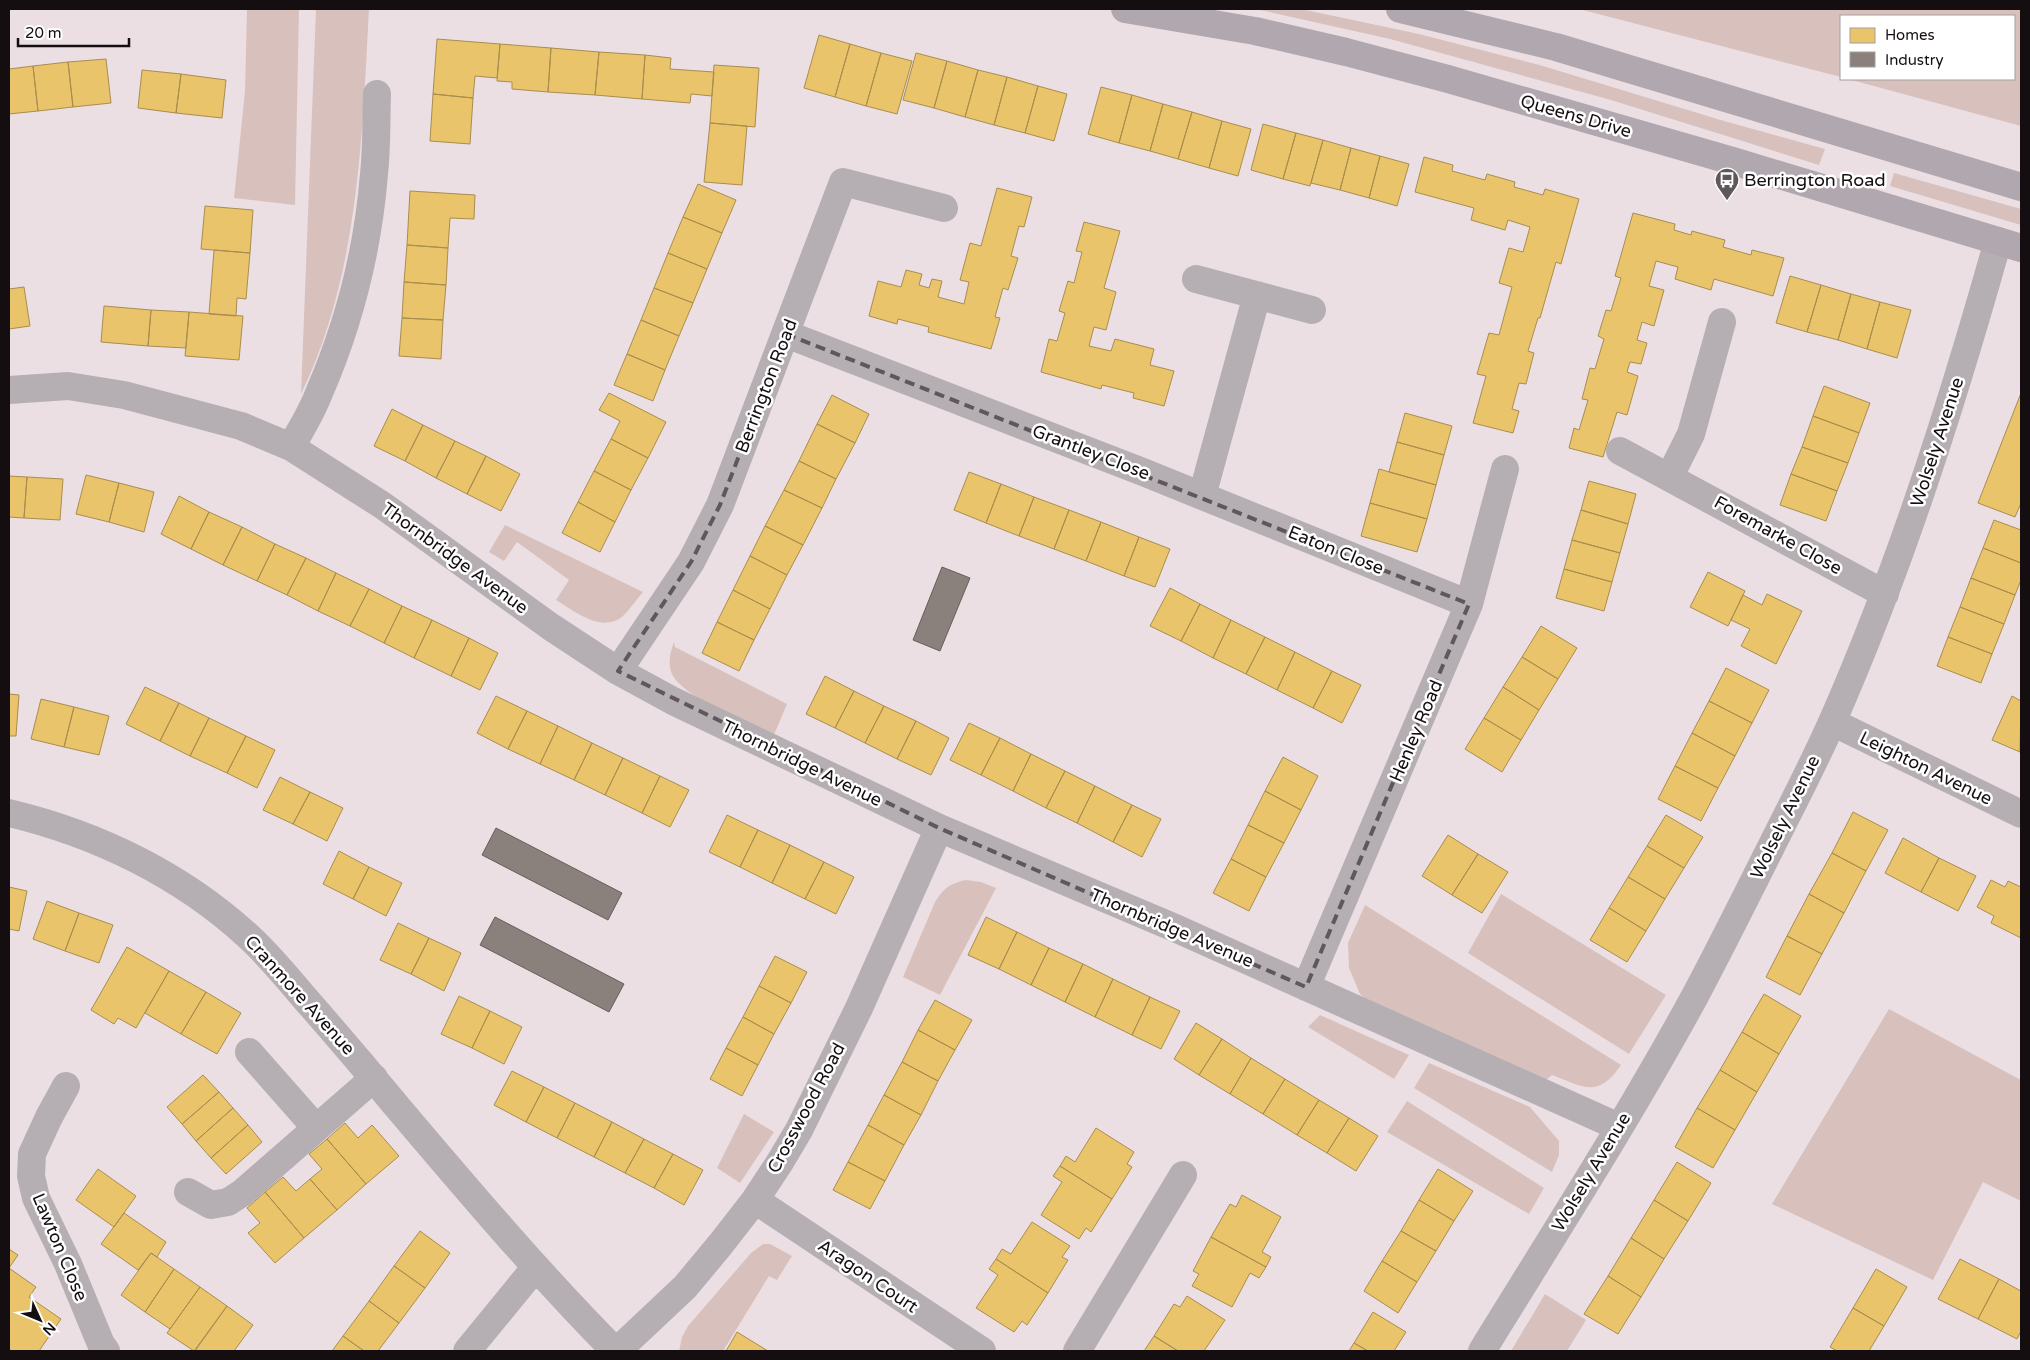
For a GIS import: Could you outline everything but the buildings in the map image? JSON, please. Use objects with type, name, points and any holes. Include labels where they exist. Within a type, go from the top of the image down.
[{"type":"main road","name":"Queens Drive","points":[[1125,9],[1255,32],[1346,52],[1448,79],[2010,245]]},
{"type":"main road","points":[[1400,9],[1556,47],[2021,187]]},
{"type":"street","points":[[291,447],[319,395],[334,357],[345,324],[362,259],[374,174],[377,94]]},
{"type":"street","name":"Berrington Road","points":[[618,671],[691,562],[720,505],[843,182],[944,208]]},
{"type":"street","name":"Wolsely Avenue","points":[[1482,1351],[1619,1127],[1694,997],[1781,827],[1832,722],[1885,594],[2010,245]]},
{"type":"street","points":[[1196,279],[1312,310]]},
{"type":"street","points":[[1202,496],[1257,295]]},
{"type":"street","points":[[1670,476],[1691,434],[1722,322]]},
{"type":"street","name":"Grantley Close","points":[[786,334],[1202,496]]},
{"type":"street","name":"Thornbridge Avenue","points":[[9,390],[68,386],[124,395],[241,426],[291,447],[382,505],[551,627],[618,671],[673,701],[939,828],[1175,928],[1619,1127]]},
{"type":"street","name":"Foremarke Close","points":[[1620,450],[1885,594]]},
{"type":"street","name":"Henley Road","points":[[1306,986],[1469,604],[1505,469]]},
{"type":"street","name":"Eaton Close","points":[[1202,496],[1469,604]]},
{"type":"street","name":"Leighton Avenue","points":[[1832,722],[2021,814]]},
{"type":"street","name":"Cranmore Avenue","points":[[9,812],[71,830],[146,864],[200,899],[249,937],[268,956],[374,1078],[535,1268],[616,1351]]},
{"type":"street","name":"Crosswood Road","points":[[616,1351],[685,1287],[720,1246],[754,1200],[799,1130],[859,1008],[939,828]]},
{"type":"street","points":[[249,1052],[316,1128]]},
{"type":"street","points":[[188,1192],[211,1205],[228,1202],[374,1078]]},
{"type":"street","name":"Lawton Close","points":[[66,1086],[32,1154],[31,1176],[36,1198],[68,1264],[101,1344],[106,1351]]},
{"type":"street","points":[[1077,1351],[1183,1175]]},
{"type":"street","name":"Aragon Court","points":[[754,1200],[982,1351]]},
{"type":"street","points":[[467,1351],[535,1268]]},
{"type":"highlighted area","points":[[786,334],[1469,604],[1306,987],[939,828],[618,671],[691,562],[720,505]]},
{"type":"shaded area","points":[[247,9],[299,9],[295,205],[234,198],[245,91]]},
{"type":"shaded area","points":[[316,9],[369,9],[360,156],[346,254],[335,302],[320,348],[301,394]]},
{"type":"shaded area","points":[[1256,9],[1301,9],[1419,34],[1543,66],[1724,121],[1825,149],[1819,165],[1611,100],[1390,39]]},
{"type":"shaded area","points":[[1579,9],[2021,9],[2021,126],[1852,80],[2015,80],[2015,15],[1840,15],[1840,77]]},
{"type":"shaded area","points":[[1894,173],[2021,209],[2021,225],[1890,186]]},
{"type":"shaded area","points":[[505,525],[643,592],[623,616],[615,621],[606,623],[588,619],[556,600],[569,580],[517,542],[504,561],[489,552]]},
{"type":"shaded area","points":[[674,642],[675,647],[787,704],[773,737],[704,702],[680,684],[673,676],[670,668],[670,655]]},
{"type":"shaded area","points":[[966,880],[981,882],[996,888],[940,995],[903,977],[935,902],[948,887]]},
{"type":"shaded area","points":[[1501,894],[1666,995],[1629,1054],[1468,953]]},
{"type":"shaded area","points":[[1365,905],[1621,1065],[1605,1083],[1597,1086],[1582,1086],[1552,1075],[1546,1080],[1371,1005],[1360,994],[1349,968],[1348,943]]},
{"type":"shaded area","points":[[1889,1009],[2021,1080],[2021,1201],[1983,1182],[1933,1280],[1772,1204]]},
{"type":"shaded area","points":[[1320,1015],[1409,1055],[1394,1079],[1308,1027]]},
{"type":"shaded area","points":[[1429,1063],[1530,1107],[1559,1141],[1559,1155],[1552,1172],[1414,1088]]},
{"type":"shaded area","points":[[1407,1101],[1544,1188],[1529,1214],[1387,1132]]},
{"type":"shaded area","points":[[744,1114],[774,1132],[740,1183],[717,1168]]},
{"type":"shaded area","points":[[763,1244],[770,1244],[792,1256],[777,1280],[769,1276],[723,1351],[679,1351],[682,1337],[688,1326],[751,1253]]},
{"type":"shaded area","points":[[1545,1294],[1586,1320],[1567,1351],[1511,1351]]},
{"type":"place","name":"Berrington Road","points":[[1727,201]]}]
